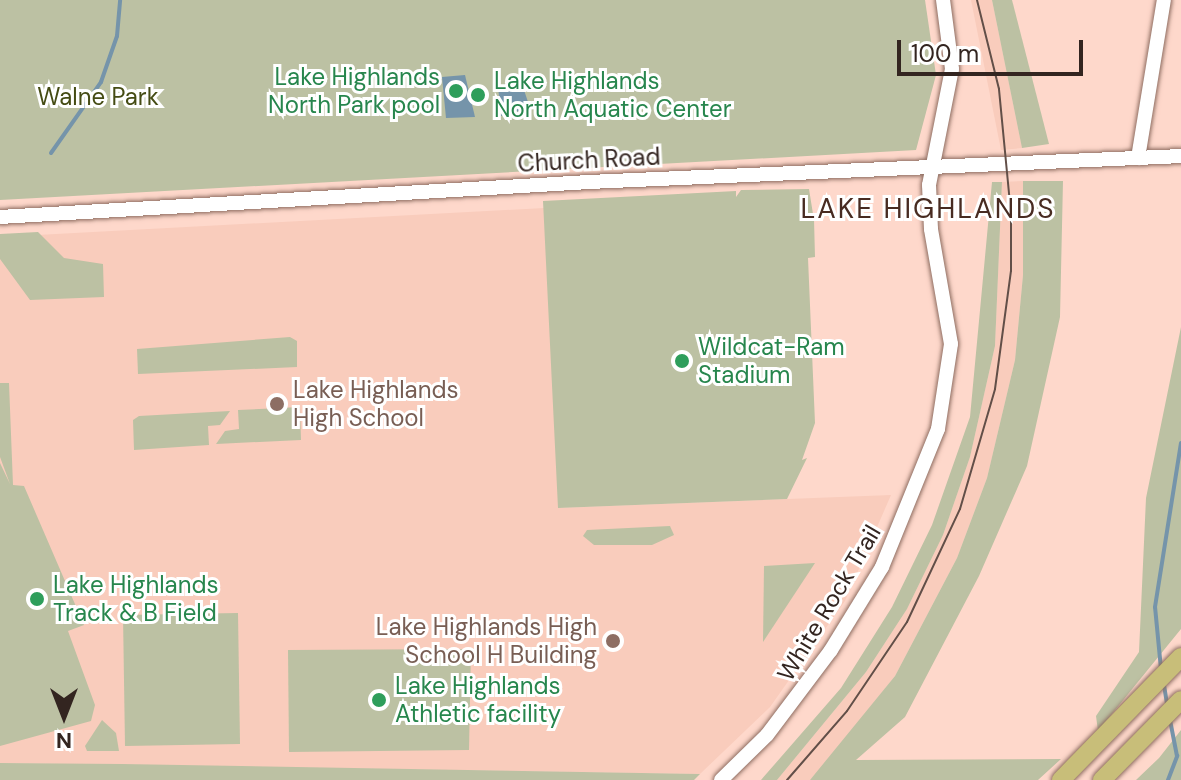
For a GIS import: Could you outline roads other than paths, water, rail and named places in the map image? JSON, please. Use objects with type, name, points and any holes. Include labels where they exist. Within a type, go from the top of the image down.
[{"type":"main road","points":[[1061,780],[1110,734],[1181,657]]},
{"type":"main road","points":[[1102,780],[1181,700]]},
{"type":"street","name":"White Rock Trail","points":[[721,780],[767,735],[831,650],[882,567],[938,429],[951,344],[931,229],[930,168],[951,84],[943,0]]},
{"type":"street","points":[[1138,158],[1164,0]]},
{"type":"street","name":"Church Road","points":[[0,217],[573,183],[1181,156]]},
{"type":"water","name":"Lake Highlands North Park pool","points":[[465,75],[475,117],[446,118],[442,77]]},
{"type":"water","points":[[521,81],[530,108],[501,116],[498,86]]},
{"type":"waterway","points":[[51,153],[101,82],[117,36],[120,0]]},
{"type":"waterway","points":[[1161,669],[1155,607],[1181,443]]},
{"type":"waterway","points":[[1164,685],[1167,704]]},
{"type":"waterway","points":[[1168,780],[1177,756],[1170,721]]},
{"type":"tram line","points":[[787,780],[847,711],[907,622],[960,509],[995,389],[1011,271],[1011,214],[999,89],[977,0]]},
{"type":"place","name":"Lake Highlands North Park pool","points":[[456,91]]},
{"type":"place","name":"Lake Highlands North Aquatic Center","points":[[478,95]]},
{"type":"place","name":"Wildcat-Ram Stadium","points":[[682,361]]},
{"type":"place","name":"Lake Highlands High School","points":[[277,404]]},
{"type":"place","name":"Lake Highlands Track & B Field","points":[[37,599]]},
{"type":"place","name":"Lake Highlands High School H Building","points":[[613,641]]},
{"type":"place","name":"Lake Highlands Athletic facility","points":[[379,700]]},
{"type":"district","name":"LAKE HIGHLANDS","points":[[928,209]]},
{"type":"park label","name":"Walne Park","points":[[98,97]]}]
